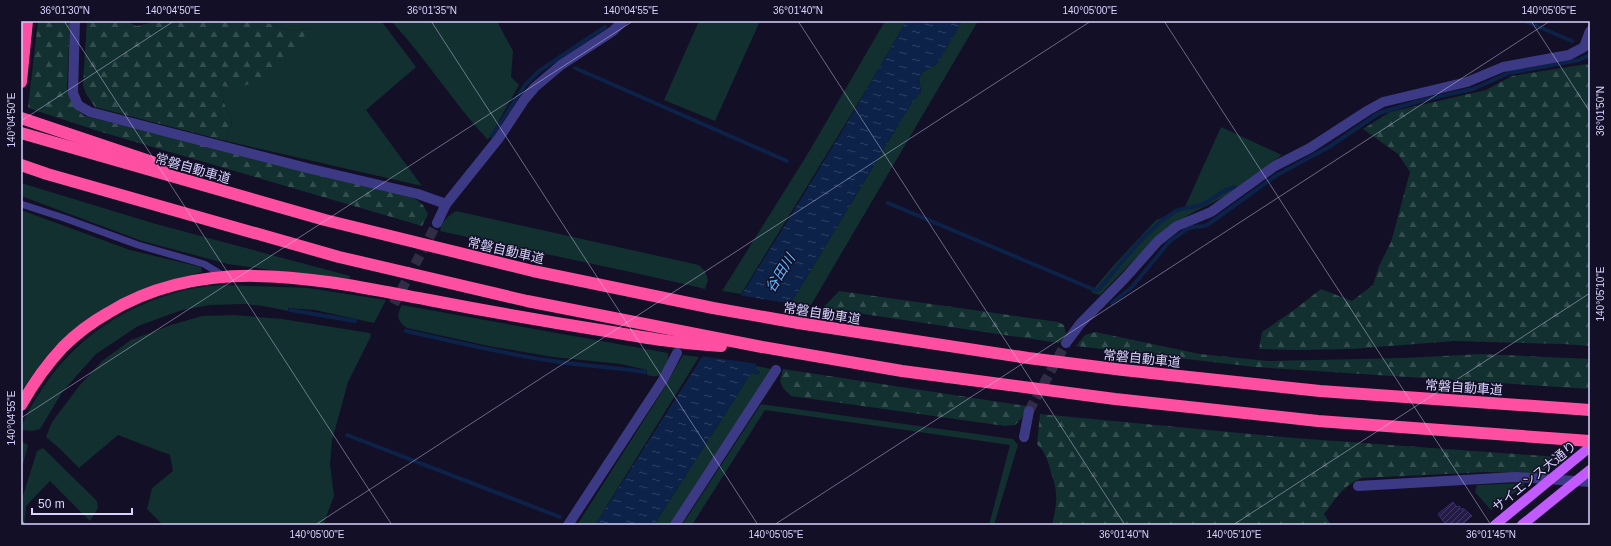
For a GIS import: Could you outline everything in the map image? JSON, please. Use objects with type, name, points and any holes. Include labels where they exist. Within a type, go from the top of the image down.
[{"type":"highway","points":[[21,82],[28,21]]},
{"type":"highway","points":[[21,118],[325,220]]},
{"type":"highway","name":"常磐自動車道","points":[[21,133],[325,220],[534,271],[713,308],[798,323],[1028,358],[1131,371],[1320,391],[1590,410]]},
{"type":"highway","points":[[21,165],[47,174],[339,257],[692,340]]},
{"type":"highway","points":[[21,405],[40,374],[75,336],[101,317],[128,301],[160,288],[179,283],[224,276],[278,276],[340,283],[522,317],[692,340],[762,347],[902,370],[1115,399],[1318,421],[1590,442]]},
{"type":"main road","name":"サイエンス大通り","points":[[1495,525],[1590,447]]},
{"type":"main road","points":[[1522,525],[1590,470]]},
{"type":"street","points":[[75,21],[73,93],[78,105],[90,112],[291,164],[418,194],[446,204]]},
{"type":"street","points":[[437,223],[446,204],[500,138],[524,100],[535,87],[561,65],[613,31],[623,21]]},
{"type":"street","points":[[1066,343],[1080,324],[1125,278],[1158,241],[1177,226],[1211,212],[1275,166],[1310,148],[1367,111],[1383,102],[1467,82],[1503,67],[1569,55],[1584,47],[1590,31]]},
{"type":"street","points":[[568,525],[662,380],[677,353]]},
{"type":"street","points":[[675,525],[776,370]]},
{"type":"street","points":[[1024,437],[1029,411]]},
{"type":"street","points":[[1358,486],[1516,477],[1590,482]]},
{"type":"lane","points":[[21,204],[138,245],[204,264],[224,276]]},
{"type":"green space","points":[[38,21],[70,21],[67,88],[72,104],[84,116],[413,197],[423,205],[428,214],[422,226],[98,131],[28,108]]},
{"type":"green space","points":[[87,21],[127,21],[136,26],[160,21],[261,21],[292,31],[311,28],[296,47],[269,73],[248,84],[236,87],[220,86],[224,103],[232,121],[226,141],[95,107],[86,94],[83,85]]},
{"type":"green space","points":[[261,21],[383,21],[382,22],[416,67],[366,110],[422,186],[226,141],[232,121],[224,103],[220,86],[235,87],[311,28],[292,31]]},
{"type":"green space","points":[[391,21],[497,21],[513,51],[511,77],[519,85],[488,140],[463,111],[404,35]]},
{"type":"green space","points":[[699,21],[760,21],[715,121],[664,100]]},
{"type":"green space","points":[[885,21],[906,21],[871,82],[741,294],[722,291],[807,155]]},
{"type":"green space","points":[[962,21],[978,21],[811,305],[791,303],[911,104],[921,92],[919,78],[923,72],[937,64]]},
{"type":"green space","points":[[1587,64],[1590,67],[1590,346],[1454,341],[1351,349],[1259,349],[1262,332],[1321,289],[1352,301],[1373,285],[1379,266],[1391,242],[1410,172],[1398,154],[1363,129],[1390,112],[1486,90],[1512,76]]},
{"type":"green space","points":[[1221,127],[1282,155],[1224,197],[1168,227],[1100,295],[1091,292],[1156,220],[1184,209]]},
{"type":"green space","points":[[21,183],[156,224],[350,276],[349,281],[228,264],[142,241],[21,196]]},
{"type":"green space","points":[[21,210],[130,250],[201,267],[202,272],[141,291],[104,309],[87,320],[70,333],[50,352],[21,393]]},
{"type":"green space","points":[[456,211],[699,265],[705,271],[708,280],[705,289],[440,231],[442,224],[446,219]]},
{"type":"green space","points":[[223,285],[308,288],[386,300],[374,323],[315,310],[288,308],[288,311],[244,304],[210,305],[182,310],[138,326],[96,354],[63,391],[40,429],[32,431],[21,430],[30,409],[55,371],[70,354],[104,326],[143,304],[164,296],[191,289]]},
{"type":"green space","points":[[839,291],[1058,322],[1064,325],[1066,334],[1059,343],[823,308]]},
{"type":"green space","points":[[402,305],[668,353],[667,364],[662,374],[653,376],[647,375],[647,370],[621,364],[553,357],[489,346],[407,328],[398,318]]},
{"type":"green space","points":[[234,315],[282,319],[370,333],[371,336],[348,382],[332,441],[330,464],[334,496],[323,525],[161,525],[162,524],[147,509],[152,488],[173,471],[170,455],[118,435],[79,468],[46,437],[52,422],[80,385],[102,361],[131,340],[171,325],[202,316]]},
{"type":"green space","points":[[1095,332],[1200,354],[1268,361],[1405,358],[1481,354],[1590,359],[1590,389],[1255,367],[1076,346],[1085,335]]},
{"type":"green space","points":[[683,355],[699,357],[595,525],[577,525],[660,395]]},
{"type":"green space","points":[[756,366],[772,369],[670,525],[654,525],[752,372],[757,375],[760,372],[754,368]]},
{"type":"green space","points":[[783,369],[1027,406],[1021,419],[1015,425],[1005,426],[791,396],[783,388],[780,381]]},
{"type":"green space","points":[[761,404],[1013,439],[1018,445],[994,525],[989,525],[1010,445],[765,410],[692,525],[682,525]]},
{"type":"green space","points":[[1040,414],[1294,438],[1558,457],[1540,474],[1487,472],[1362,478],[1345,488],[1324,514],[1331,525],[1052,525],[1056,503],[1056,490],[1047,458],[1037,444]]},
{"type":"green space","points":[[21,441],[28,445],[21,472]]},
{"type":"green space","points":[[43,448],[97,501],[98,508],[90,521],[50,481],[26,506],[24,525],[21,525],[21,502],[37,451]]},
{"type":"green space","points":[[1524,483],[1525,485],[1491,510],[1475,492],[1477,485]]},
{"type":"water","name":"谷田川","points":[[906,21],[962,21],[937,64],[923,72],[919,78],[921,92],[911,104],[794,298],[755,367],[760,373],[757,375],[752,372],[654,525],[595,525],[793,212]]},
{"type":"pier","points":[[738,295],[793,304],[759,364],[700,356]]},
{"type":"building","points":[[1453,502],[1457,507],[1459,506],[1462,510],[1463,508],[1472,516],[1461,525],[1446,525],[1438,514]]},
{"type":"waterway","points":[[1525,21],[1572,41]]},
{"type":"waterway","points":[[492,136],[525,85],[539,71],[605,27]]},
{"type":"waterway","points":[[1112,303],[1132,287],[1169,242],[1187,229],[1205,226],[1210,223],[1277,175],[1329,147],[1379,113],[1423,100],[1473,89],[1509,73],[1579,60],[1590,55]]},
{"type":"waterway","points":[[575,68],[787,161]]},
{"type":"waterway","points":[[888,203],[1098,290],[1145,236],[1166,217],[1176,211],[1203,204],[1222,192],[1235,187]]},
{"type":"waterway","points":[[290,310],[355,321]]},
{"type":"waterway","points":[[406,331],[480,348],[535,358],[645,372]]},
{"type":"waterway","points":[[347,435],[560,517]]},
{"type":"tunnel","points":[[394,304],[437,223]]},
{"type":"tunnel","points":[[1029,411],[1066,343]]}]
